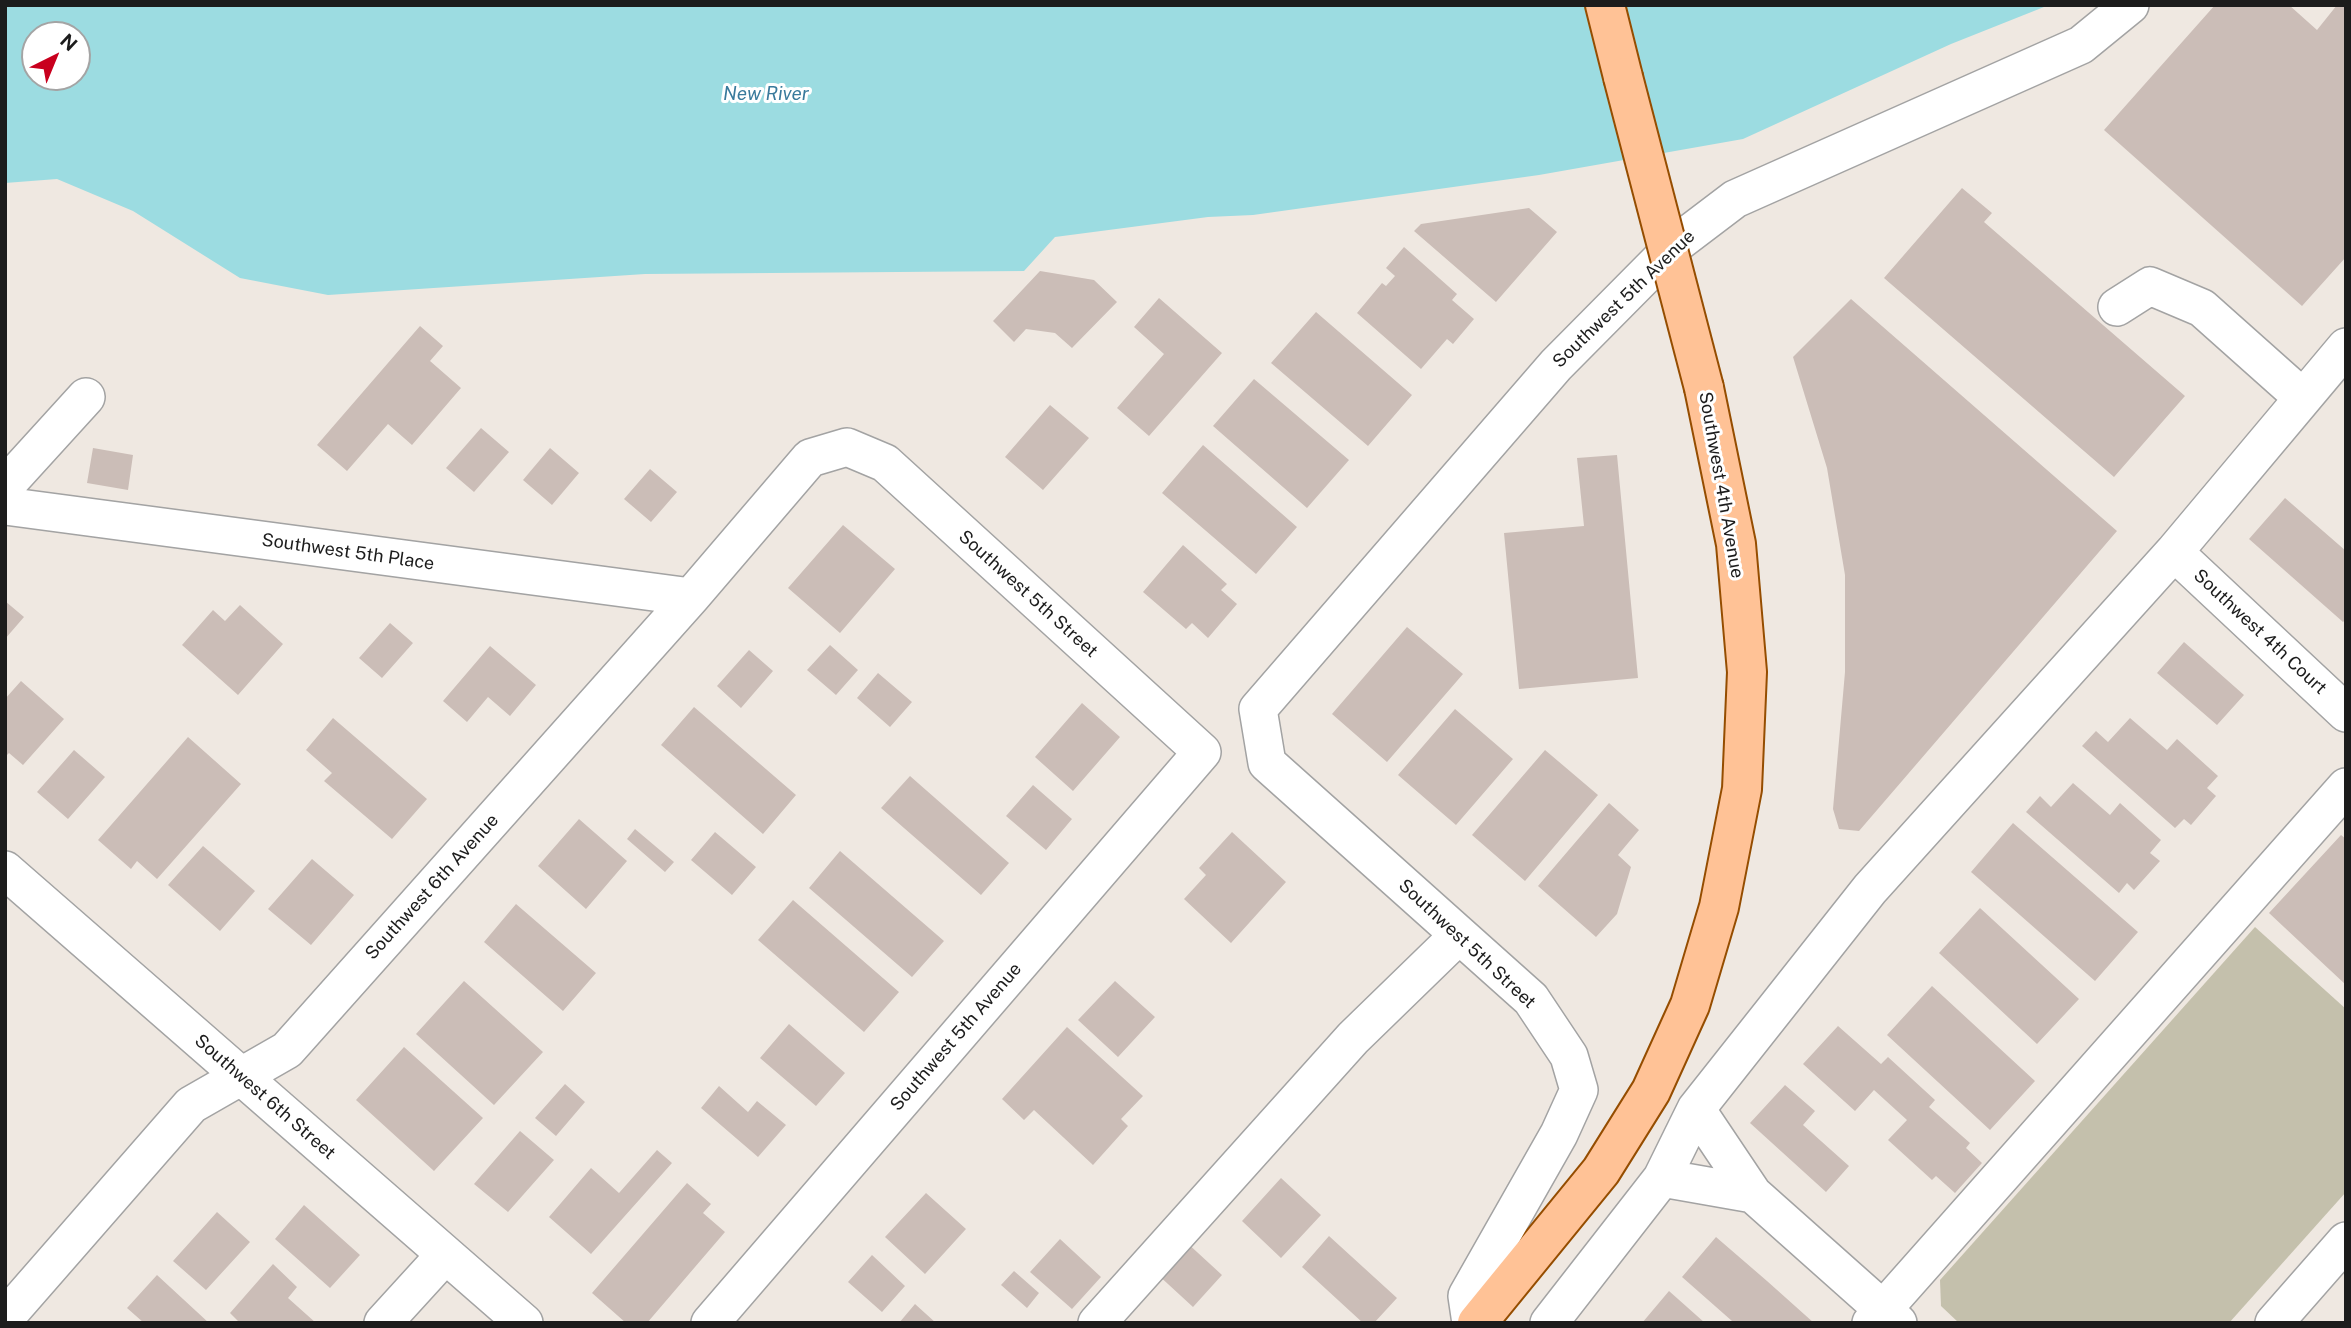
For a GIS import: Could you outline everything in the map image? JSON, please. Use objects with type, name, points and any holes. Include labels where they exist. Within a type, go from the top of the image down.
[{"type":"main road","name":"Southwest 4th Avenue","points":[[1477,1323],[1601,1171],[1651,1091],[1690,1005],[1719,907],[1742,789],[1747,672],[1735,544],[1704,388],[1605,5]]},
{"type":"street","name":"Southwest 5th Avenue","points":[[1258,709],[1556,365],[1677,243],[1735,200],[2081,46],[2130,5]]},
{"type":"street","points":[[2117,307],[2150,286],[2202,308],[2303,398]]},
{"type":"street","points":[[1549,1323],[1662,1178],[1696,1109],[1870,889],[2174,552],[2346,347]]},
{"type":"street","points":[[5,486],[86,397]]},
{"type":"street","name":"Southwest 5th Street","points":[[847,447],[885,463],[1202,752]]},
{"type":"street","name":"Southwest 6th Avenue","points":[[5,1318],[191,1105],[287,1050],[691,597],[810,458],[847,447]]},
{"type":"street","name":"Southwest 5th Place","points":[[5,506],[691,597]]},
{"type":"street","name":"Southwest 4th Court","points":[[2174,552],[2346,713]]},
{"type":"street","name":"Southwest 5th Street","points":[[1258,709],[1267,763],[1531,999],[1569,1056],[1579,1090],[1559,1134],[1466,1296],[1471,1323]]},
{"type":"street","name":"Southwest 5th Avenue","points":[[710,1323],[1202,752]]},
{"type":"street","points":[[1696,1109],[1753,1194],[1884,1318],[2346,787]]},
{"type":"street","name":"Southwest 6th Street","points":[[5,870],[524,1323]]},
{"type":"street","points":[[1097,1323],[1353,1038],[1459,935]]},
{"type":"street","points":[[1662,1178],[1753,1194]]},
{"type":"street","points":[[2274,1323],[2346,1241]]},
{"type":"street","points":[[383,1323],[445,1255]]},
{"type":"shaded area","points":[[2255,927],[2346,1009],[2346,1192],[2229,1323],[1959,1323],[1941,1306],[1940,1280]]},
{"type":"water","name":"New River","points":[[5,5],[2049,5],[1951,44],[1743,139],[1539,175],[1253,215],[1208,217],[1055,237],[1024,271],[645,274],[328,295],[240,278],[133,211],[57,179],[5,183]]},
{"type":"building","points":[[2215,5],[2289,5],[2317,30],[2337,5],[2346,5],[2346,257],[2302,306],[2104,130]]},
{"type":"building","points":[[1962,188],[1992,213],[1984,222],[2185,396],[2114,477],[1884,278]]},
{"type":"building","points":[[1529,208],[1557,232],[1496,302],[1414,231],[1421,224]]},
{"type":"building","points":[[1404,247],[1457,294],[1452,300],[1474,319],[1453,344],[1447,339],[1421,369],[1357,313],[1382,283],[1386,286],[1395,276],[1386,268]]},
{"type":"building","points":[[1040,271],[1094,280],[1117,302],[1072,348],[1055,333],[1026,329],[1014,342],[993,321]]},
{"type":"building","points":[[1159,298],[1222,353],[1149,436],[1117,408],[1164,354],[1134,327]]},
{"type":"building","points":[[1851,299],[2117,531],[1859,831],[1839,829],[1833,809],[1845,672],[1845,575],[1827,468],[1793,357]]},
{"type":"building","points":[[1316,312],[1412,395],[1368,446],[1271,363]]},
{"type":"building","points":[[420,326],[443,346],[430,361],[461,388],[412,445],[388,424],[347,471],[317,445]]},
{"type":"building","points":[[1254,379],[1349,460],[1307,508],[1213,426]]},
{"type":"building","points":[[1050,405],[1089,438],[1043,490],[1005,457]]},
{"type":"building","points":[[481,428],[509,452],[474,492],[446,468]]},
{"type":"building","points":[[1203,445],[1297,527],[1256,574],[1162,493]]},
{"type":"building","points":[[93,448],[133,455],[128,490],[87,483]]},
{"type":"building","points":[[550,448],[579,473],[552,505],[523,480]]},
{"type":"building","points":[[1617,455],[1638,678],[1519,689],[1504,533],[1584,526],[1577,458]]},
{"type":"building","points":[[650,469],[677,492],[651,522],[624,499]]},
{"type":"building","points":[[2285,498],[2346,551],[2346,619],[2343,622],[2249,539]]},
{"type":"building","points":[[843,525],[895,569],[840,633],[788,588]]},
{"type":"building","points":[[1183,545],[1227,584],[1221,590],[1237,604],[1208,638],[1192,623],[1186,629],[1143,592]]},
{"type":"building","points":[[5,601],[24,617],[5,639]]},
{"type":"building","points":[[240,605],[283,644],[238,695],[182,645],[213,610],[225,621]]},
{"type":"building","points":[[390,623],[413,643],[382,678],[359,658]]},
{"type":"building","points":[[1407,627],[1463,674],[1387,762],[1332,714]]},
{"type":"building","points":[[2184,642],[2244,695],[2217,725],[2157,673]]},
{"type":"building","points":[[830,645],[858,670],[836,695],[807,670]]},
{"type":"building","points":[[490,646],[536,685],[510,716],[488,697],[467,722],[443,701]]},
{"type":"building","points":[[749,650],[773,671],[741,708],[717,686]]},
{"type":"building","points":[[878,673],[912,702],[890,727],[857,698]]},
{"type":"building","points":[[21,681],[64,719],[23,765],[9,753],[5,757],[5,699]]},
{"type":"building","points":[[1082,703],[1120,737],[1073,791],[1035,757]]},
{"type":"building","points":[[694,707],[796,795],[763,834],[661,745]]},
{"type":"building","points":[[1455,709],[1513,759],[1456,825],[1398,775]]},
{"type":"building","points":[[333,718],[427,799],[392,839],[324,781],[332,773],[306,750]]},
{"type":"building","points":[[2130,718],[2167,750],[2177,739],[2218,776],[2207,788],[2216,796],[2191,825],[2184,819],[2175,828],[2082,746],[2096,731],[2108,742]]},
{"type":"building","points":[[188,737],[241,784],[157,879],[137,861],[131,869],[98,840]]},
{"type":"building","points":[[74,750],[105,777],[68,819],[37,792]]},
{"type":"building","points":[[1545,750],[1598,795],[1525,881],[1472,835]]},
{"type":"building","points":[[910,776],[1009,863],[981,895],[881,808]]},
{"type":"building","points":[[2073,783],[2110,815],[2120,803],[2161,840],[2150,853],[2160,861],[2134,890],[2127,883],[2119,893],[2026,812],[2040,796],[2051,807]]},
{"type":"building","points":[[1033,785],[1072,819],[1046,850],[1006,816]]},
{"type":"building","points":[[1609,803],[1639,830],[1618,855],[1631,867],[1617,914],[1596,937],[1538,886]]},
{"type":"building","points":[[579,819],[627,861],[586,909],[538,866]]},
{"type":"building","points":[[2013,823],[2138,932],[2095,981],[1971,872]]},
{"type":"building","points":[[635,829],[674,862],[665,872],[627,839]]},
{"type":"building","points":[[715,832],[756,867],[732,895],[691,860]]},
{"type":"building","points":[[1232,832],[1286,882],[1231,943],[1184,899],[1206,875],[1199,868]]},
{"type":"building","points":[[2341,835],[2346,839],[2346,985],[2269,913]]},
{"type":"building","points":[[203,846],[255,891],[220,931],[168,885]]},
{"type":"building","points":[[840,851],[944,941],[912,977],[809,888]]},
{"type":"building","points":[[312,859],[354,895],[311,945],[268,909]]},
{"type":"building","points":[[793,900],[899,992],[864,1032],[758,940]]},
{"type":"building","points":[[516,904],[596,973],[563,1011],[484,942]]},
{"type":"building","points":[[1980,908],[2079,999],[2037,1044],[1939,953]]},
{"type":"building","points":[[464,981],[543,1052],[494,1105],[416,1034]]},
{"type":"building","points":[[1115,981],[1155,1017],[1118,1057],[1078,1020]]},
{"type":"building","points":[[1932,986],[2035,1081],[1990,1130],[1887,1035]]},
{"type":"building","points":[[789,1024],[845,1073],[816,1106],[760,1058]]},
{"type":"building","points":[[1838,1026],[1881,1064],[1888,1057],[1935,1100],[1929,1107],[1970,1143],[1966,1148],[1982,1163],[1955,1193],[1936,1176],[1932,1180],[1888,1140],[1907,1120],[1874,1090],[1855,1111],[1803,1064]]},
{"type":"building","points":[[1067,1027],[1143,1096],[1121,1119],[1128,1126],[1093,1165],[1034,1110],[1024,1120],[1002,1099]]},
{"type":"building","points":[[404,1047],[483,1118],[434,1171],[356,1100]]},
{"type":"building","points":[[565,1084],[585,1102],[556,1136],[535,1118]]},
{"type":"building","points":[[1785,1085],[1815,1111],[1803,1125],[1849,1166],[1826,1192],[1750,1123]]},
{"type":"building","points":[[719,1086],[748,1112],[757,1101],[786,1125],[758,1157],[701,1108]]},
{"type":"building","points":[[520,1131],[554,1160],[508,1212],[474,1184]]},
{"type":"building","points":[[657,1150],[672,1163],[591,1254],[549,1217],[591,1168],[619,1193]]},
{"type":"building","points":[[1281,1178],[1321,1215],[1281,1258],[1242,1221]]},
{"type":"building","points":[[687,1183],[711,1204],[703,1213],[725,1232],[647,1323],[626,1323],[592,1293]]},
{"type":"building","points":[[926,1193],[966,1229],[925,1274],[885,1237]]},
{"type":"building","points":[[304,1205],[360,1255],[330,1288],[275,1239]]},
{"type":"building","points":[[217,1212],[250,1242],[206,1290],[173,1261]]},
{"type":"building","points":[[1329,1236],[1397,1298],[1374,1323],[1363,1323],[1302,1267]]},
{"type":"building","points":[[1716,1237],[1814,1323],[1732,1321],[1682,1277]]},
{"type":"building","points":[[1060,1239],[1101,1277],[1072,1309],[1030,1272]]},
{"type":"building","points":[[1185,1241],[1222,1275],[1193,1307],[1156,1273]]},
{"type":"building","points":[[872,1255],[905,1286],[882,1312],[848,1282]]},
{"type":"building","points":[[273,1264],[297,1287],[288,1298],[316,1323],[240,1323],[230,1313]]},
{"type":"building","points":[[1014,1271],[1039,1293],[1027,1308],[1001,1285]]},
{"type":"building","points":[[157,1275],[209,1323],[144,1323],[127,1308]]},
{"type":"building","points":[[1669,1291],[1705,1323],[1642,1323]]},
{"type":"building","points":[[915,1304],[936,1323],[899,1323]]}]
